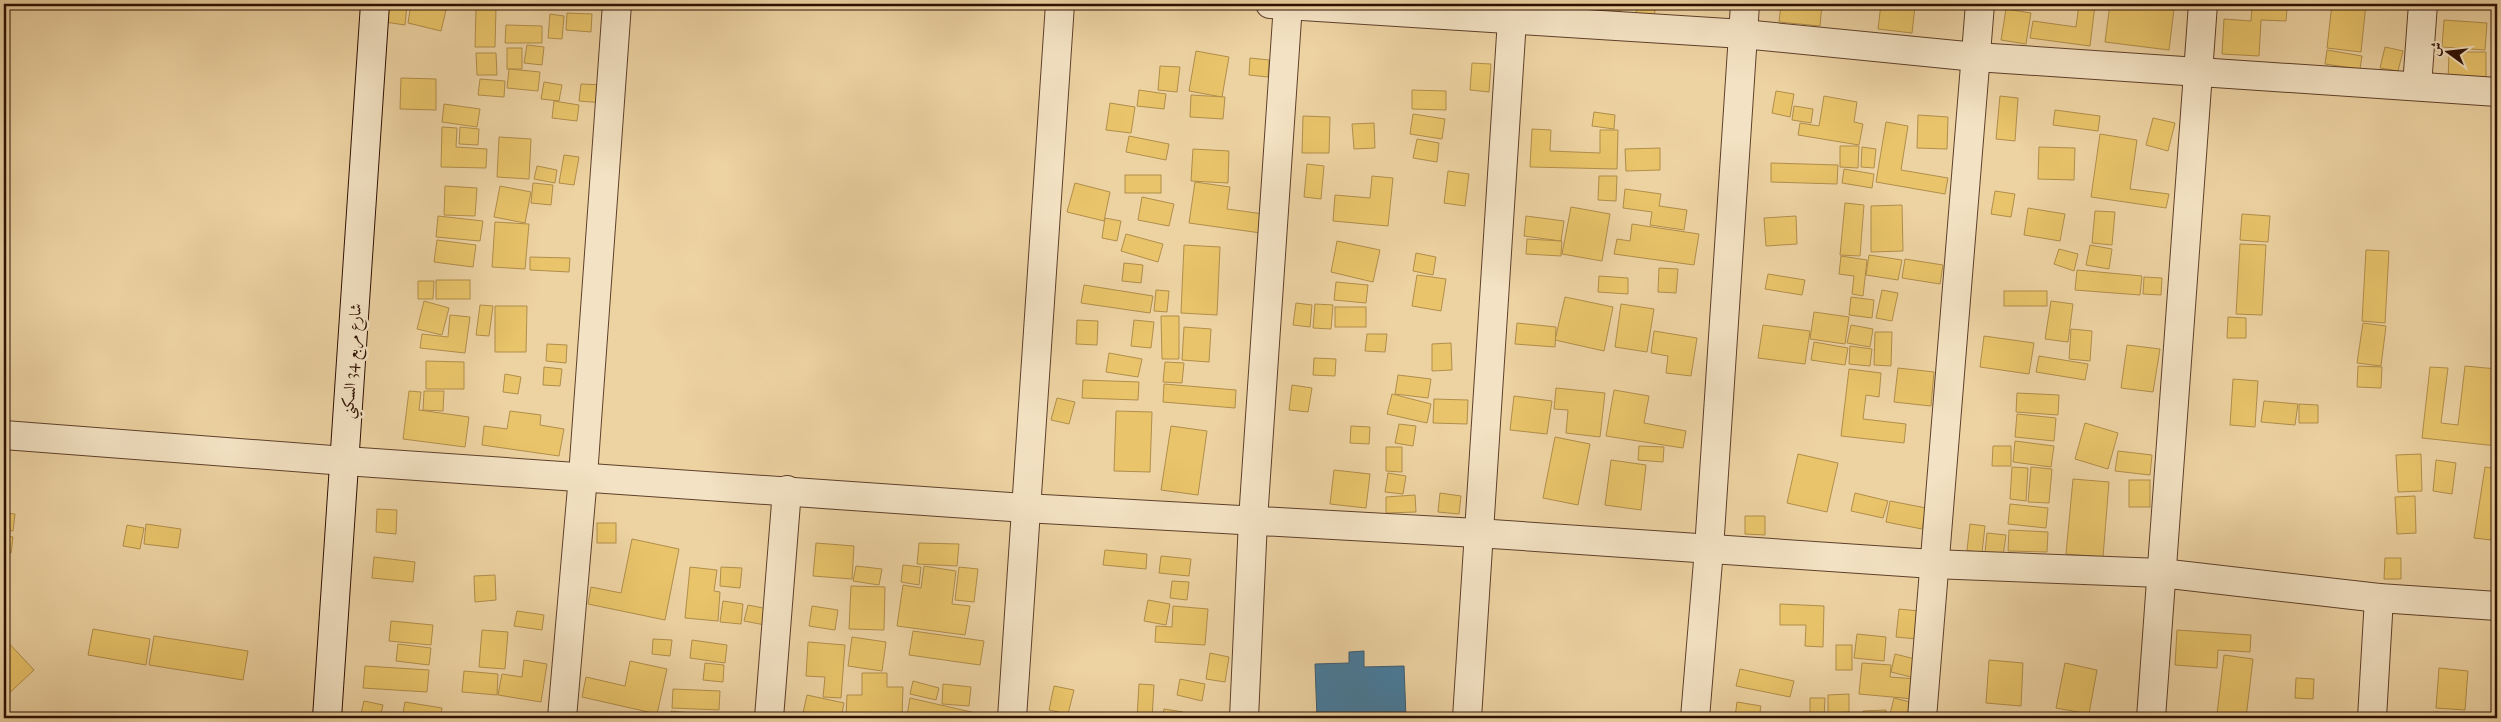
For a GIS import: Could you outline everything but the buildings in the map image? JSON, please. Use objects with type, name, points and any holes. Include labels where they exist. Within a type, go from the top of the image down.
[{"type":"street","name":"شارع مربع 34 السكني","points":[[327,718],[375,4]]},
{"type":"street","points":[[562,718],[583,476],[617,4]]},
{"type":"street","points":[[1012,718],[1060,4]]},
{"type":"street","points":[[1244,718],[1253,520],[1282,4],[1512,11],[1976,57],[2199,70],[2497,92]]},
{"type":"street","points":[[1695,718],[1709,549],[1745,4]]},
{"type":"street","points":[[1922,718],[1933,564],[1980,4]]},
{"type":"street","points":[[2151,718],[2203,4]]},
{"type":"street","points":[[2416,86],[2423,4]]},
{"type":"street","points":[[1467,718],[1512,11]]},
{"type":"street","points":[[4,435],[345,461],[787,490],[1025,508],[1478,533],[1933,564],[2161,573],[2379,598],[2497,606]]},
{"type":"street","points":[[769,718],[787,490]]},
{"type":"street","points":[[2372,718],[2379,598]]}]
